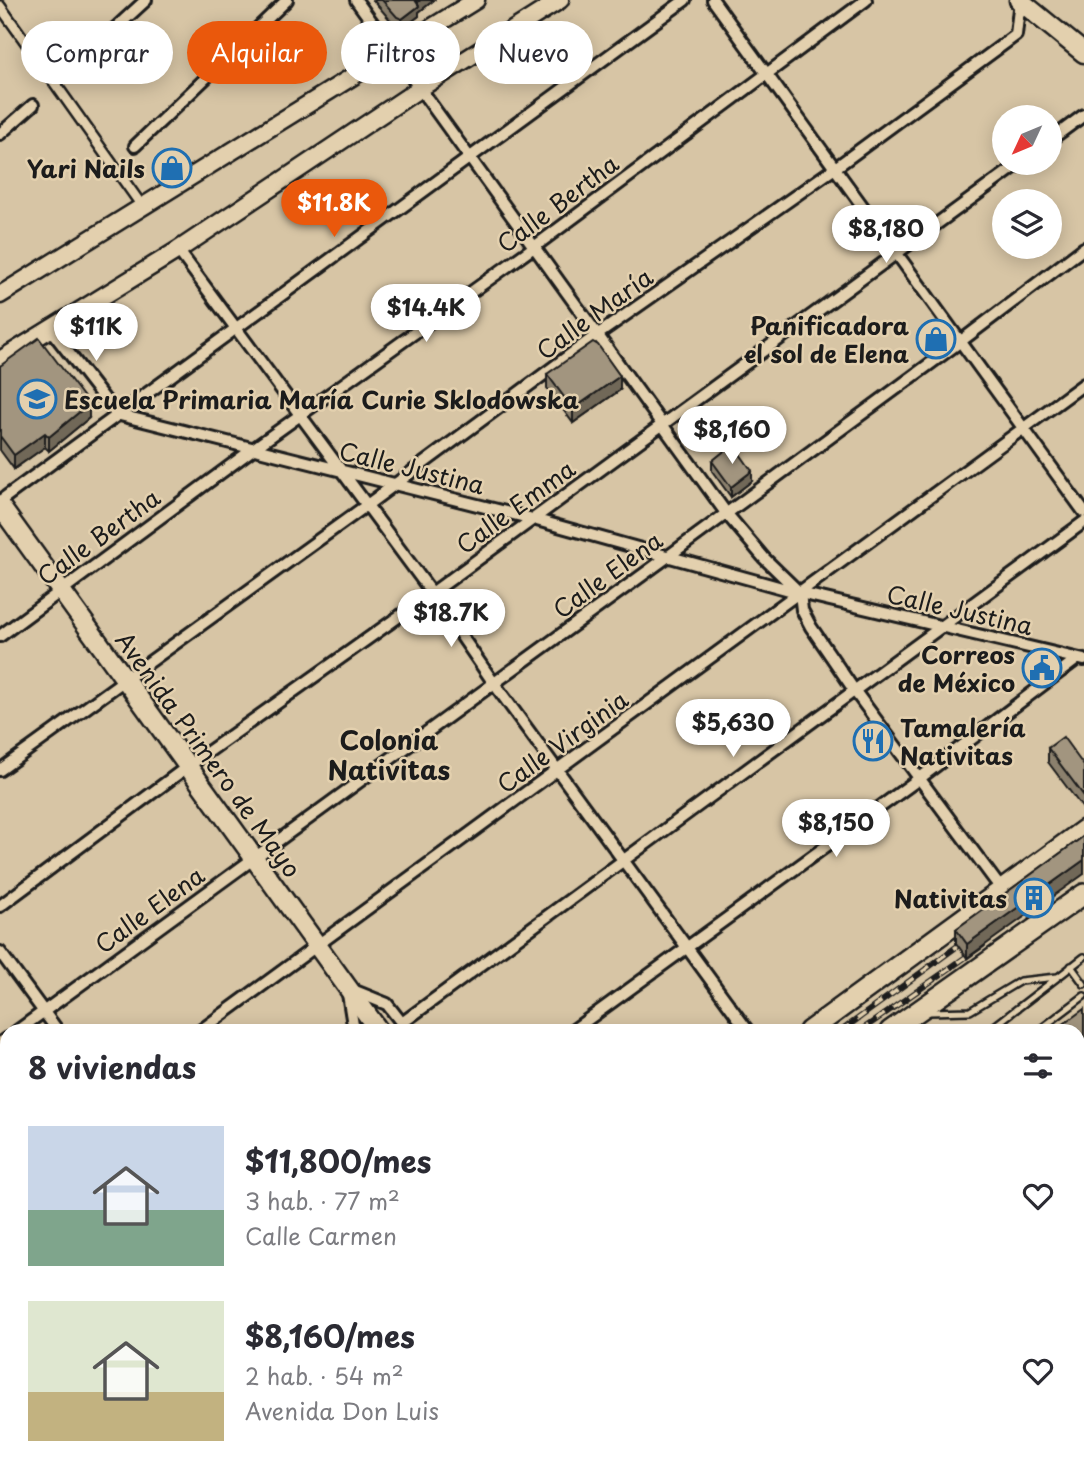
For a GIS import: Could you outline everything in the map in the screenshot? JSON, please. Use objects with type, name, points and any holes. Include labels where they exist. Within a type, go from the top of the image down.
[{"type":"highway","points":[[818,1024],[1084,830]]},
{"type":"highway","points":[[900,1024],[1084,894]]},
{"type":"main road","points":[[442,21],[476,0]]},
{"type":"main road","points":[[0,360],[178,250],[419,89],[560,0]]},
{"type":"main road","points":[[1020,0],[1084,53]]},
{"type":"main road","points":[[0,295],[341,84]]},
{"type":"main road","name":"Avenida Primero de Mayo","points":[[0,503],[374,1024]]},
{"type":"street","points":[[123,21],[146,0]]},
{"type":"street","points":[[135,146],[287,0]]},
{"type":"street","points":[[356,0],[371,21]]},
{"type":"street","points":[[0,503],[116,414],[237,329],[685,0]]},
{"type":"street","points":[[713,0],[1084,513]]},
{"type":"street","name":"Calle Bertha","points":[[0,636],[253,449],[534,247],[866,0]]},
{"type":"street","name":"Calle María","points":[[0,770],[395,485],[597,335],[835,168],[1016,35],[1020,0]]},
{"type":"street","points":[[0,6],[142,205]]},
{"type":"street","points":[[415,84],[726,513],[764,558],[800,593],[802,610],[811,627],[854,690],[1002,890]]},
{"type":"street","points":[[0,134],[33,105]]},
{"type":"street","points":[[1062,131],[1084,115]]},
{"type":"street","name":"Calle Emma","points":[[0,906],[187,767],[432,593],[1004,175]]},
{"type":"street","name":"Calle Elena","points":[[26,1024],[670,555],[1084,248]]},
{"type":"street","points":[[178,250],[432,593],[493,682],[743,1024]]},
{"type":"street","points":[[51,330],[116,414]]},
{"type":"street","name":"Calle Virginia","points":[[210,1024],[1084,384]]},
{"type":"street","name":"Calle Justina","points":[[116,414],[533,519],[800,593],[1081,659]]},
{"type":"street","points":[[409,1024],[623,860],[1084,522]]},
{"type":"street","points":[[582,1024],[1081,659]]},
{"type":"street","points":[[0,952],[53,1024]]},
{"type":"street","points":[[348,988],[387,1004],[403,1024]]},
{"type":"street","points":[[348,988],[353,1024]]},
{"type":"lane","points":[[997,1024],[1084,957]]},
{"type":"lane","points":[[1071,966],[1084,985]]},
{"type":"lane","points":[[915,1013],[970,1011],[1020,981],[1057,977]]},
{"type":"lane","points":[[1047,1024],[1084,996]]},
{"type":"building","points":[[382,0],[415,0],[419,6],[402,19]]},
{"type":"building","name":"Escuela Primaria María Curie Sklodowska","points":[[39,338],[89,404],[49,437],[45,433],[14,455],[0,436],[0,366]]},
{"type":"building","points":[[593,342],[620,376],[573,409],[547,374]]},
{"type":"building","points":[[733,444],[752,471],[731,487],[712,461]]},
{"type":"building","points":[[1063,737],[1084,766],[1084,796],[1048,748]]},
{"type":"building","points":[[1084,836],[1084,860],[967,944],[956,929]]},
{"type":"building","points":[[1084,1009],[1084,1024],[1064,1024]]},
{"type":"railway","points":[[851,1024],[974,934]]},
{"type":"railway","points":[[870,1024],[983,945]]},
{"type":"place","name":"Yari Nails","points":[[172,168]]},
{"type":"place","name":"Panificadora el sol de Elena","points":[[936,339]]},
{"type":"place","name":"Escuela Primaria María Curie Sklodowska","points":[[37,399]]},
{"type":"place","name":"Correos de México","points":[[1042,668]]},
{"type":"place","name":"Tamalería Nativitas","points":[[873,741]]},
{"type":"place","name":"Nativitas","points":[[1034,898]]},
{"type":"district","name":"Colonia Nativitas","points":[[389,754]]}]
